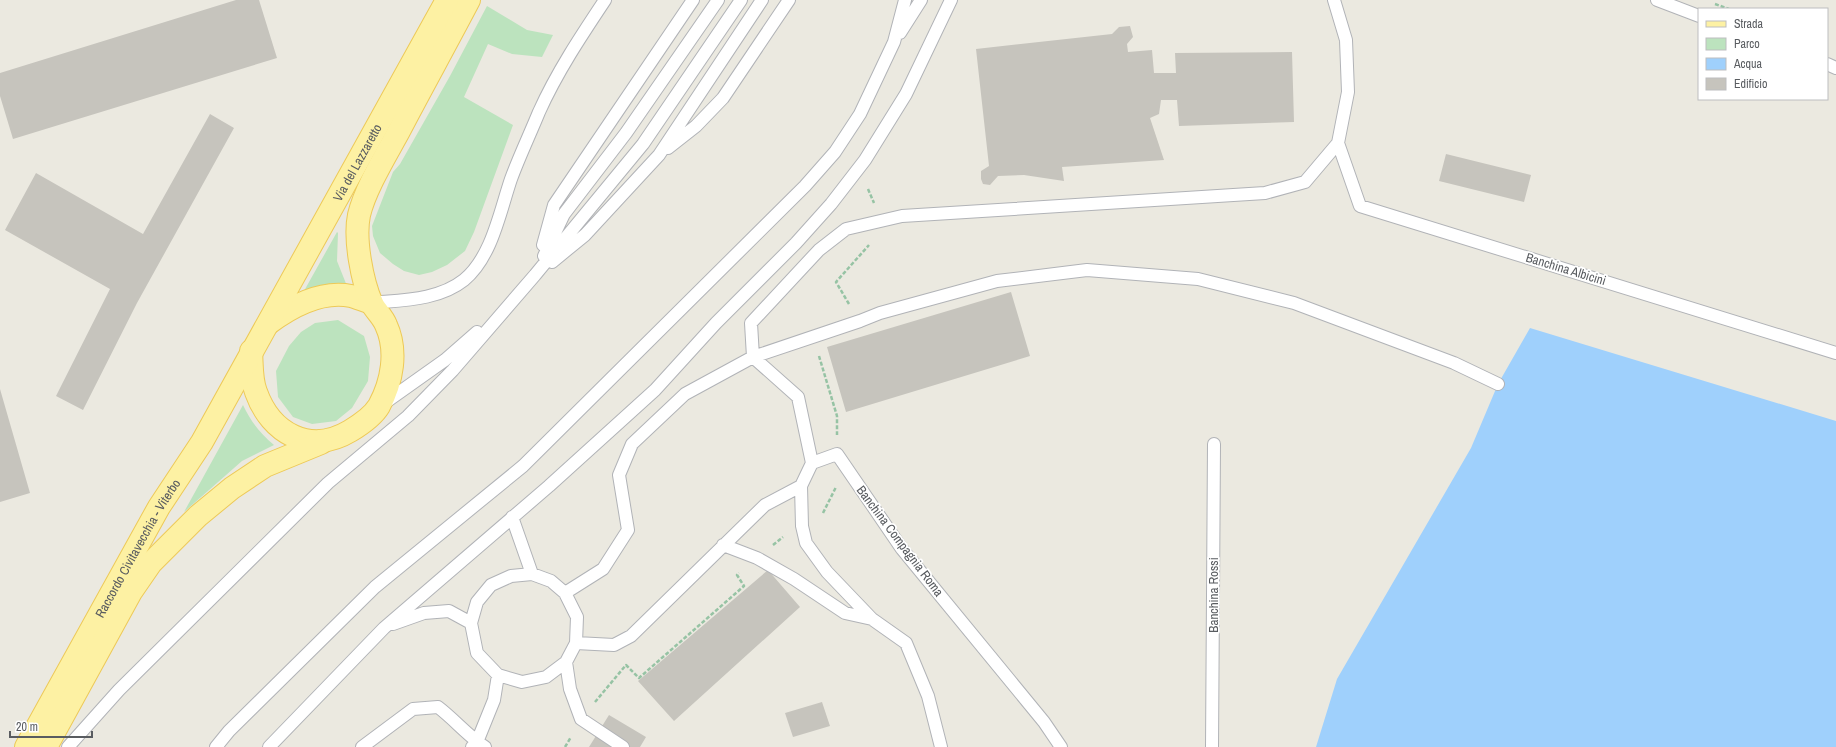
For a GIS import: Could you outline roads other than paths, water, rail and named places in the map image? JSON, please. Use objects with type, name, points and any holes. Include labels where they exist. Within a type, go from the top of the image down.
[{"type":"main road","name":"Via del Lazzaretto","points":[[251,351],[359,162],[447,0]]},
{"type":"main road","name":"Via del Lazzaretto","points":[[378,408],[390,382],[393,350],[386,326],[372,303],[361,268],[357,241],[359,215],[376,173],[469,0]]},
{"type":"main road","points":[[266,325],[301,302],[327,296],[350,296],[372,303]]},
{"type":"main road","points":[[251,351],[255,391],[264,411],[280,428],[300,440],[322,442]]},
{"type":"main road","name":"Raccordo Civitavecchia - Viterbo","points":[[26,747],[159,507],[202,442],[251,351]]},
{"type":"main road","name":"Raccordo Civitavecchia - Viterbo","points":[[46,747],[131,592],[151,564],[198,516],[232,488],[265,466],[322,442],[341,436],[360,425],[378,408]]},
{"type":"lane","points":[[372,303],[437,294],[465,279],[474,268],[489,247],[512,178],[540,110],[576,44],[605,0]]},
{"type":"lane","points":[[535,275],[554,205],[693,0]]},
{"type":"lane","points":[[535,275],[564,214],[626,134],[718,0]]},
{"type":"lane","points":[[68,747],[119,690],[328,483],[408,416],[453,370],[503,310],[535,275],[643,144],[741,0]]},
{"type":"lane","points":[[659,155],[762,0]]},
{"type":"lane","points":[[535,275],[585,235],[659,155],[696,126],[723,98],[789,0]]},
{"type":"lane","points":[[894,42],[905,0]]},
{"type":"lane","points":[[216,747],[230,731],[375,587],[523,466],[805,186],[835,152],[860,114],[894,42],[921,0]]},
{"type":"lane","points":[[269,747],[384,628],[655,390],[831,204],[865,160],[906,94],[950,0]]},
{"type":"lane","points":[[941,747],[928,696],[906,643],[872,619],[827,572],[806,543],[802,526],[801,486],[812,463],[798,397],[753,357],[751,323],[820,250],[846,229],[902,216],[1265,193],[1305,182],[1338,143],[1348,92],[1346,40],[1334,0]]},
{"type":"lane","points":[[1657,0],[1698,16]]},
{"type":"lane","name":"Banchina Albicini","points":[[1338,143],[1360,206],[1836,353]]},
{"type":"lane","points":[[565,593],[603,569],[628,530],[619,475],[632,444],[685,394],[753,357],[880,313],[997,281],[1087,270],[1198,279],[1294,303],[1454,362],[1498,384]]},
{"type":"lane","points":[[378,408],[444,360],[503,310]]},
{"type":"lane","name":"Banchina Rossi","points":[[1212,747],[1214,444]]},
{"type":"lane","name":"Banchina Compagnia Roma","points":[[812,463],[837,454],[902,548],[1044,722],[1061,747]]},
{"type":"lane","points":[[576,643],[614,645],[631,636],[765,505],[801,486]]},
{"type":"lane","points":[[512,517],[532,574]]},
{"type":"lane","points":[[723,545],[757,558],[794,579],[844,613],[872,619]]},
{"type":"lane","points":[[532,574],[551,581],[565,593],[577,617],[576,643],[566,662],[546,677],[522,682],[498,675],[477,653],[471,623],[477,602],[491,585],[511,576],[532,574]]},
{"type":"lane","points":[[384,628],[424,613],[450,611],[471,623]]},
{"type":"lane","points":[[566,662],[570,689],[581,719],[623,747]]},
{"type":"lane","points":[[362,747],[413,709],[438,707],[455,720],[478,745],[494,700],[498,675]]},
{"type":"water","points":[[1530,328],[1836,421],[1836,747],[1316,747],[1337,679],[1471,448],[1498,384]]}]
